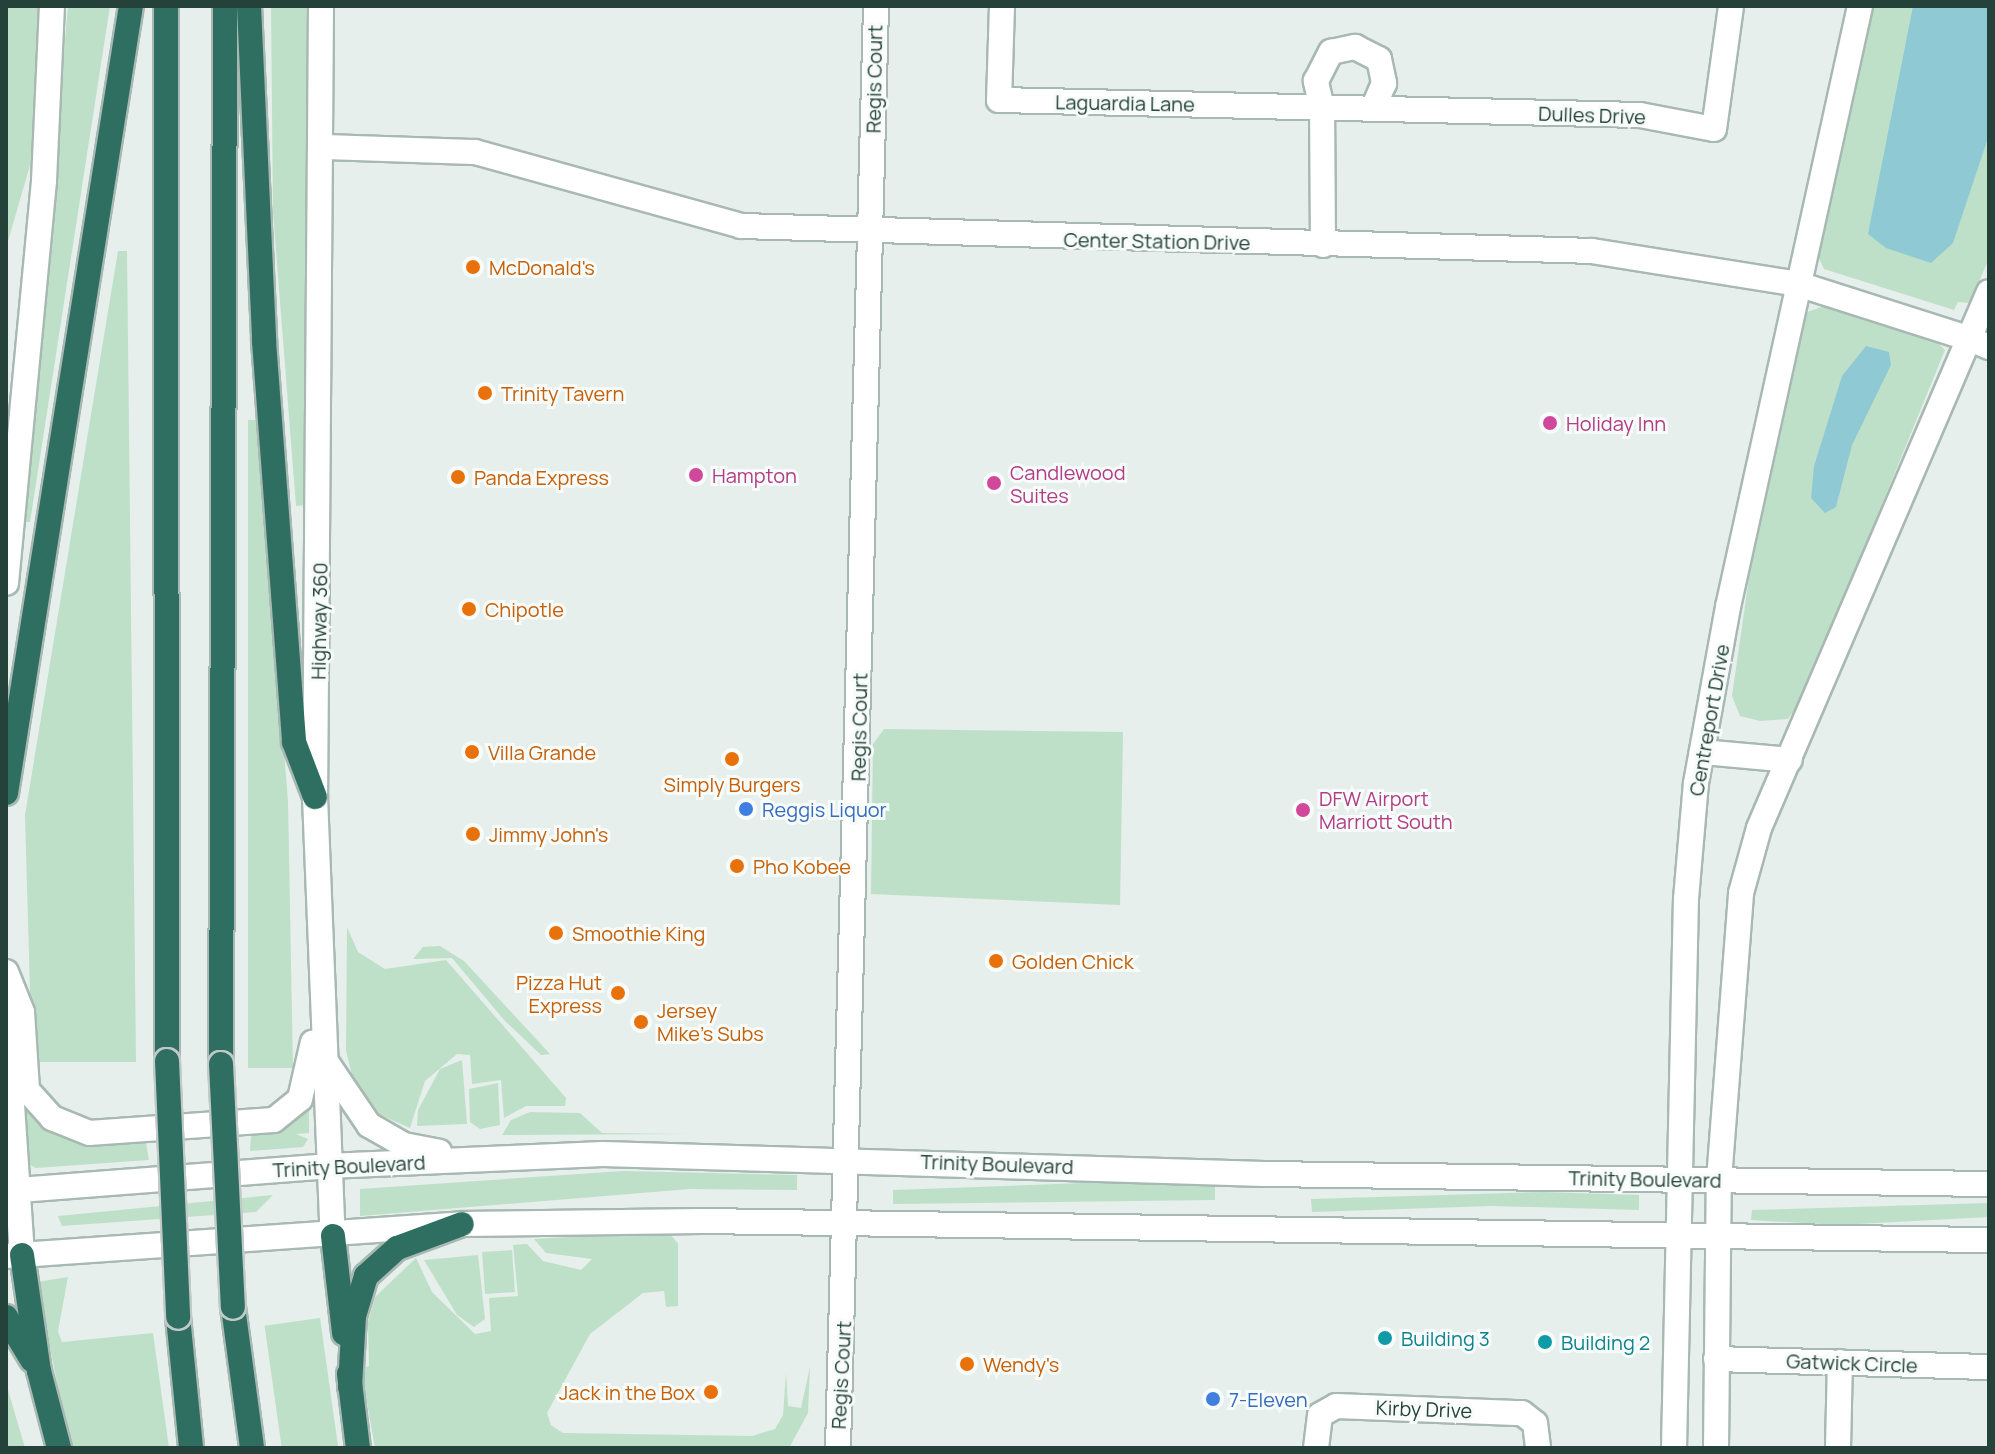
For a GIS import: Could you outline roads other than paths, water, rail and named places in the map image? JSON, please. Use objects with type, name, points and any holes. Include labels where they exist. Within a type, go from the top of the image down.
[{"type":"highway","points":[[6,793],[131,6]]},
{"type":"highway","points":[[166,6],[167,1061],[178,1317],[191,1448]]},
{"type":"highway","points":[[225,6],[221,1064],[233,1307],[252,1448]]},
{"type":"highway","points":[[249,6],[263,326],[294,742],[315,797]]},
{"type":"highway","points":[[350,1387],[354,1316],[366,1276],[397,1248],[462,1224]]},
{"type":"highway","points":[[333,1236],[358,1448]]},
{"type":"highway","points":[[14,1256],[59,1448]]},
{"type":"highway","points":[[6,1317],[39,1371]]},
{"type":"street","points":[[6,583],[44,181],[52,6]]},
{"type":"street","name":"Highway 360","points":[[321,6],[323,147],[315,797],[320,1011],[333,1236]]},
{"type":"street","name":"Regis Court","points":[[838,1448],[848,1222],[876,6]]},
{"type":"street","name":"Laguardia Lane","points":[[1002,6],[999,100],[1333,108]]},
{"type":"street","name":"Dulles Drive","points":[[1333,108],[1640,115],[1714,129],[1731,6]]},
{"type":"street","name":"Centreport Drive","points":[[1674,1448],[1676,1179],[1686,899],[1702,752],[1798,284],[1860,6]]},
{"type":"street","points":[[1323,245],[1333,108],[1316,95],[1320,65],[1331,52],[1355,47],[1369,50],[1384,71],[1373,109]]},
{"type":"street","name":"Center Station Drive","points":[[323,147],[475,152],[741,226],[870,234],[1592,251],[1798,284],[1979,343]]},
{"type":"street","points":[[1716,1448],[1719,1180],[1741,893],[1759,828],[1979,343],[1989,292]]},
{"type":"street","points":[[1702,752],[1790,760]]},
{"type":"street","points":[[6,972],[22,1012],[27,1090],[52,1118],[112,1136],[257,1124],[287,1113],[306,1087],[320,1011]]},
{"type":"street","points":[[6,1009],[14,1256],[333,1236],[462,1224],[848,1222],[1675,1232],[1989,1240]]},
{"type":"street","points":[[323,1057],[355,1110],[388,1138],[481,1158]]},
{"type":"street","name":"Trinity Boulevard","points":[[10,1191],[328,1166],[603,1154],[1264,1174],[1989,1184]]},
{"type":"street","name":"Gatwick Circle","points":[[1716,1359],[1989,1367]]},
{"type":"street","points":[[1838,1448],[1840,1362]]},
{"type":"street","name":"Kirby Drive","points":[[1316,1448],[1320,1415],[1336,1406],[1522,1413],[1535,1423],[1538,1448]]},
{"type":"water","points":[[1913,6],[1989,6],[1989,135],[1953,243],[1931,263],[1886,248],[1868,234]]},
{"type":"water","points":[[1866,346],[1889,352],[1891,365],[1852,445],[1836,507],[1825,513],[1811,498],[1814,466],[1842,376]]},
{"type":"place","name":"McDonald's","points":[[473,267]]},
{"type":"place","name":"Trinity Tavern","points":[[485,393]]},
{"type":"place","name":"Holiday Inn","points":[[1550,423]]},
{"type":"place","name":"Hampton","points":[[696,475]]},
{"type":"place","name":"Panda Express","points":[[458,477]]},
{"type":"place","name":"Candlewood Suites","points":[[994,483]]},
{"type":"place","name":"Chipotle","points":[[469,609]]},
{"type":"place","name":"Villa Grande","points":[[472,752]]},
{"type":"place","name":"Simply Burgers","points":[[732,759]]},
{"type":"place","name":"Reggis Liquor","points":[[746,809]]},
{"type":"place","name":"DFW Airport Marriott South","points":[[1303,810]]},
{"type":"place","name":"Jimmy John's","points":[[473,834]]},
{"type":"place","name":"Pho Kobee","points":[[737,866]]},
{"type":"place","name":"Smoothie King","points":[[556,933]]},
{"type":"place","name":"Golden Chick","points":[[996,961]]},
{"type":"place","name":"Pizza Hut Express","points":[[618,993]]},
{"type":"place","name":"Jersey Mike's Subs","points":[[641,1022]]},
{"type":"place","name":"Building 3","points":[[1385,1338]]},
{"type":"place","name":"Building 2","points":[[1545,1342]]},
{"type":"place","name":"Wendy's","points":[[967,1364]]},
{"type":"place","name":"Jack in the Box","points":[[711,1392]]},
{"type":"place","name":"7-Eleven","points":[[1213,1399]]}]
